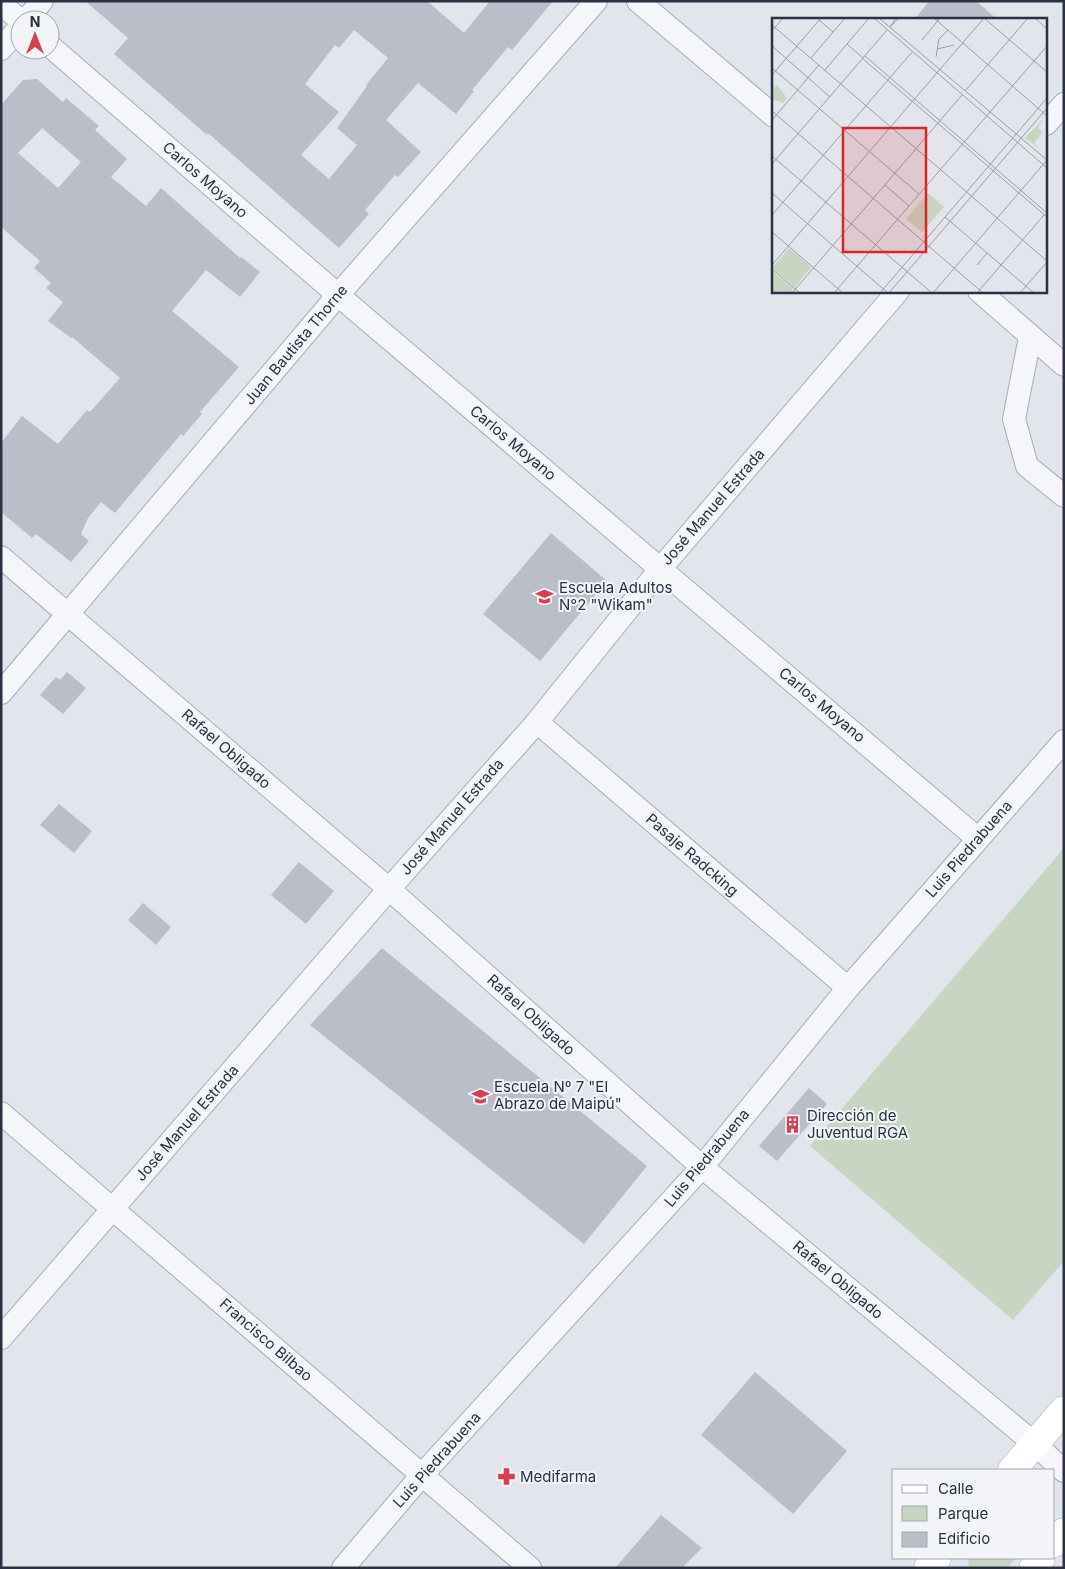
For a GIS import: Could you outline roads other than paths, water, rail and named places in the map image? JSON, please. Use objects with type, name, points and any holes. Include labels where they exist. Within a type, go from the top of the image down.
[{"type":"main road","points":[[1013,1469],[1064,1410]]},
{"type":"main road","points":[[1055,1542],[1064,1532]]},
{"type":"street","name":"Juan Bautista Thorne","points":[[1,693],[338,295],[596,1]]},
{"type":"street","points":[[638,1],[772,114]]},
{"type":"street","points":[[1,49],[10,39]]},
{"type":"street","name":"Carlos Moyano","points":[[60,55],[338,295],[977,838]]},
{"type":"street","points":[[1048,122],[1064,104]]},
{"type":"street","name":"José Manuel Estrada","points":[[1,1338],[389,889],[537,722],[661,568],[897,292]]},
{"type":"street","points":[[980,292],[1064,365]]},
{"type":"street","points":[[1030,337],[1014,419],[1027,466],[1064,496]]},
{"type":"street","name":"Rafael Obligado","points":[[1,556],[389,889],[702,1167],[1035,1444],[1064,1471]]},
{"type":"street","name":"Pasaje Radcking","points":[[537,722],[848,988]]},
{"type":"street","name":"Luis Piedrabuena","points":[[343,1568],[422,1476],[702,1167],[848,988],[977,838],[1064,741]]},
{"type":"street","name":"Francisco Bilbao","points":[[1,1113],[530,1568]]},
{"type":"place","name":"Escuela Adultos N°2 \"Wikam\"","points":[[545,597]]},
{"type":"place","name":"Escuela Nº 7 \"El Abrazo de Maipú\"","points":[[480,1096]]},
{"type":"place","name":"Dirección de Juventud RGA","points":[[793,1125]]},
{"type":"place","name":"Medifarma","points":[[506,1477]]}]
